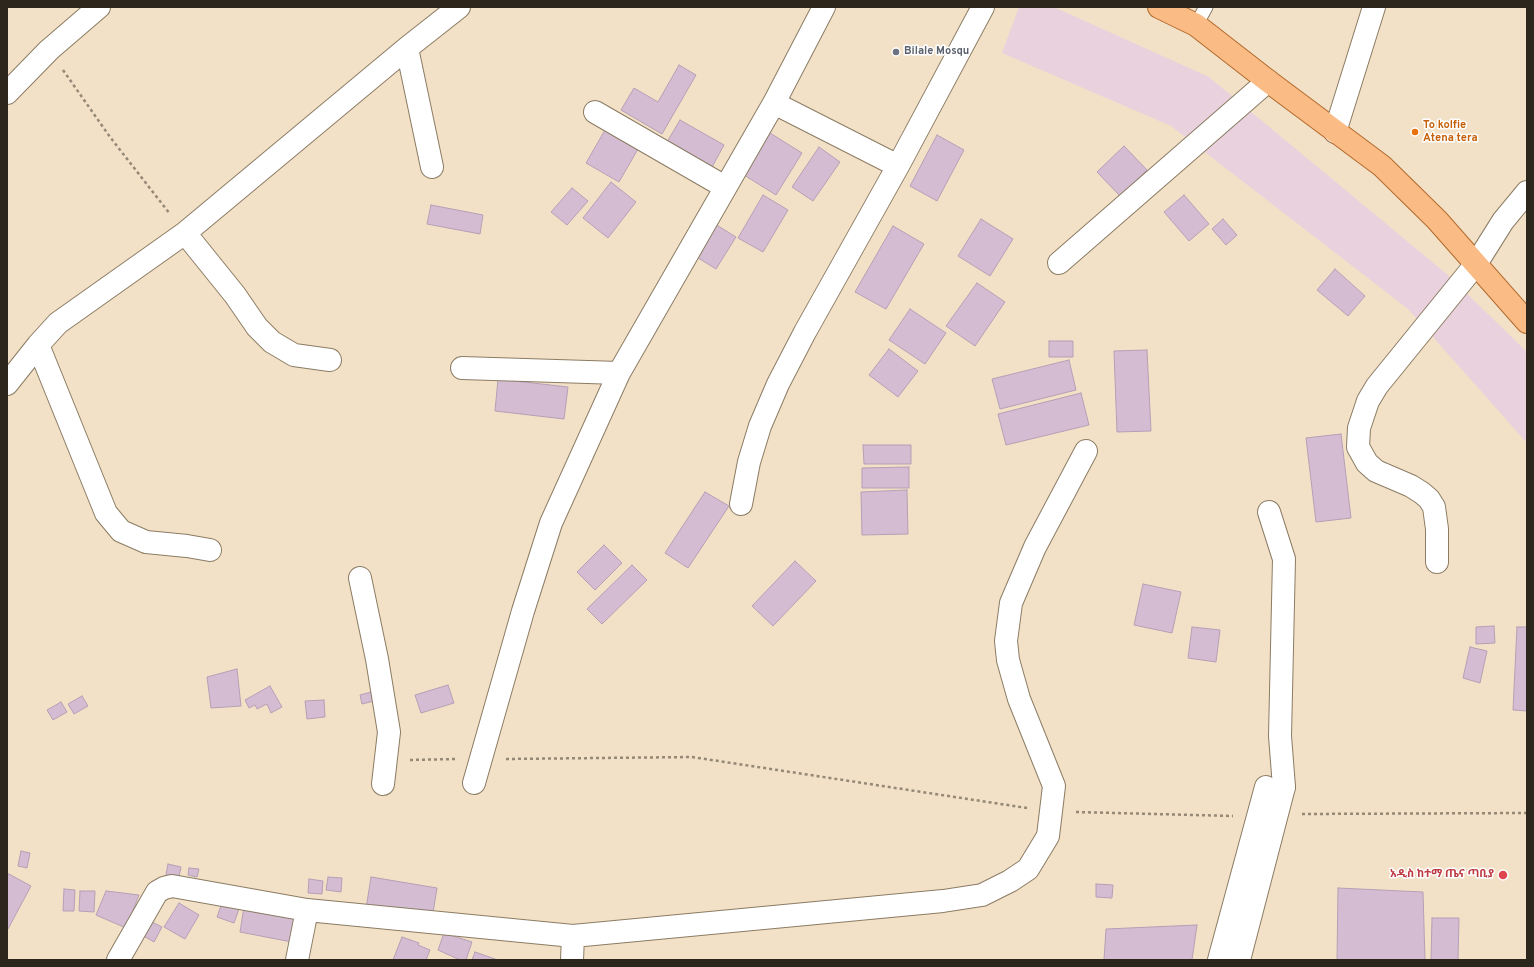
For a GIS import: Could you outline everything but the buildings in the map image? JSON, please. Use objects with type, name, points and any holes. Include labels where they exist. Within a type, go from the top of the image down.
[{"type":"main road","points":[[1159,7],[1201,16],[1268,81],[1382,166],[1437,220],[1527,322]]},
{"type":"street","points":[[7,94],[49,50],[98,7]]},
{"type":"street","points":[[7,384],[38,345],[58,323],[185,233],[407,48],[459,7]]},
{"type":"street","points":[[474,783],[523,611],[551,523],[618,373],[774,103],[824,7]]},
{"type":"street","points":[[741,504],[749,462],[760,426],[778,384],[804,332],[898,166],[983,7]]},
{"type":"street","points":[[1335,132],[1374,7]]},
{"type":"street","points":[[407,48],[432,168]]},
{"type":"street","points":[[1059,263],[1268,81]]},
{"type":"street","points":[[774,103],[898,166]]},
{"type":"street","points":[[595,112],[725,187]]},
{"type":"street","points":[[1437,562],[1437,529],[1434,507],[1429,499],[1422,493],[1411,486],[1376,471],[1367,463],[1358,447],[1359,428],[1368,400],[1377,386],[1476,264],[1502,221],[1527,192]]},
{"type":"street","points":[[185,233],[235,295],[257,327],[272,342],[294,355],[330,360]]},
{"type":"street","points":[[38,345],[106,513],[122,531],[146,542],[210,550]]},
{"type":"street","points":[[462,368],[618,373]]},
{"type":"street","points":[[118,960],[157,892],[172,886],[307,910],[573,936],[943,901],[982,895],[1010,881],[1028,869],[1048,836],[1054,786],[1019,699],[1008,660],[1006,641],[1011,603],[1035,547],[1086,451]]},
{"type":"street","points":[[1239,960],[1275,787],[1280,736],[1284,559],[1269,512]]},
{"type":"street","points":[[360,578],[377,658],[389,732],[383,784]]},
{"type":"street","points":[[1219,960],[1268,815]]},
{"type":"street","points":[[298,960],[307,910]]},
{"type":"street","points":[[572,960],[573,936]]},
{"type":"path","points":[[49,50],[110,137],[185,233]]},
{"type":"path","points":[[386,760],[692,757],[1051,811],[1268,815],[1527,813]]},
{"type":"shaded area","points":[[1019,7],[1054,7],[1209,77],[1448,275],[1527,352],[1527,443],[1408,309],[1171,126],[1002,53]]},
{"type":"place","name":"Bilale Mosqu","points":[[896,52]]},
{"type":"place","name":"To kolfie Atena tera","points":[[1415,132]]},
{"type":"place","name":"አዲስ ከተማ ጤና ጣቢያ","points":[[1503,875]]}]
